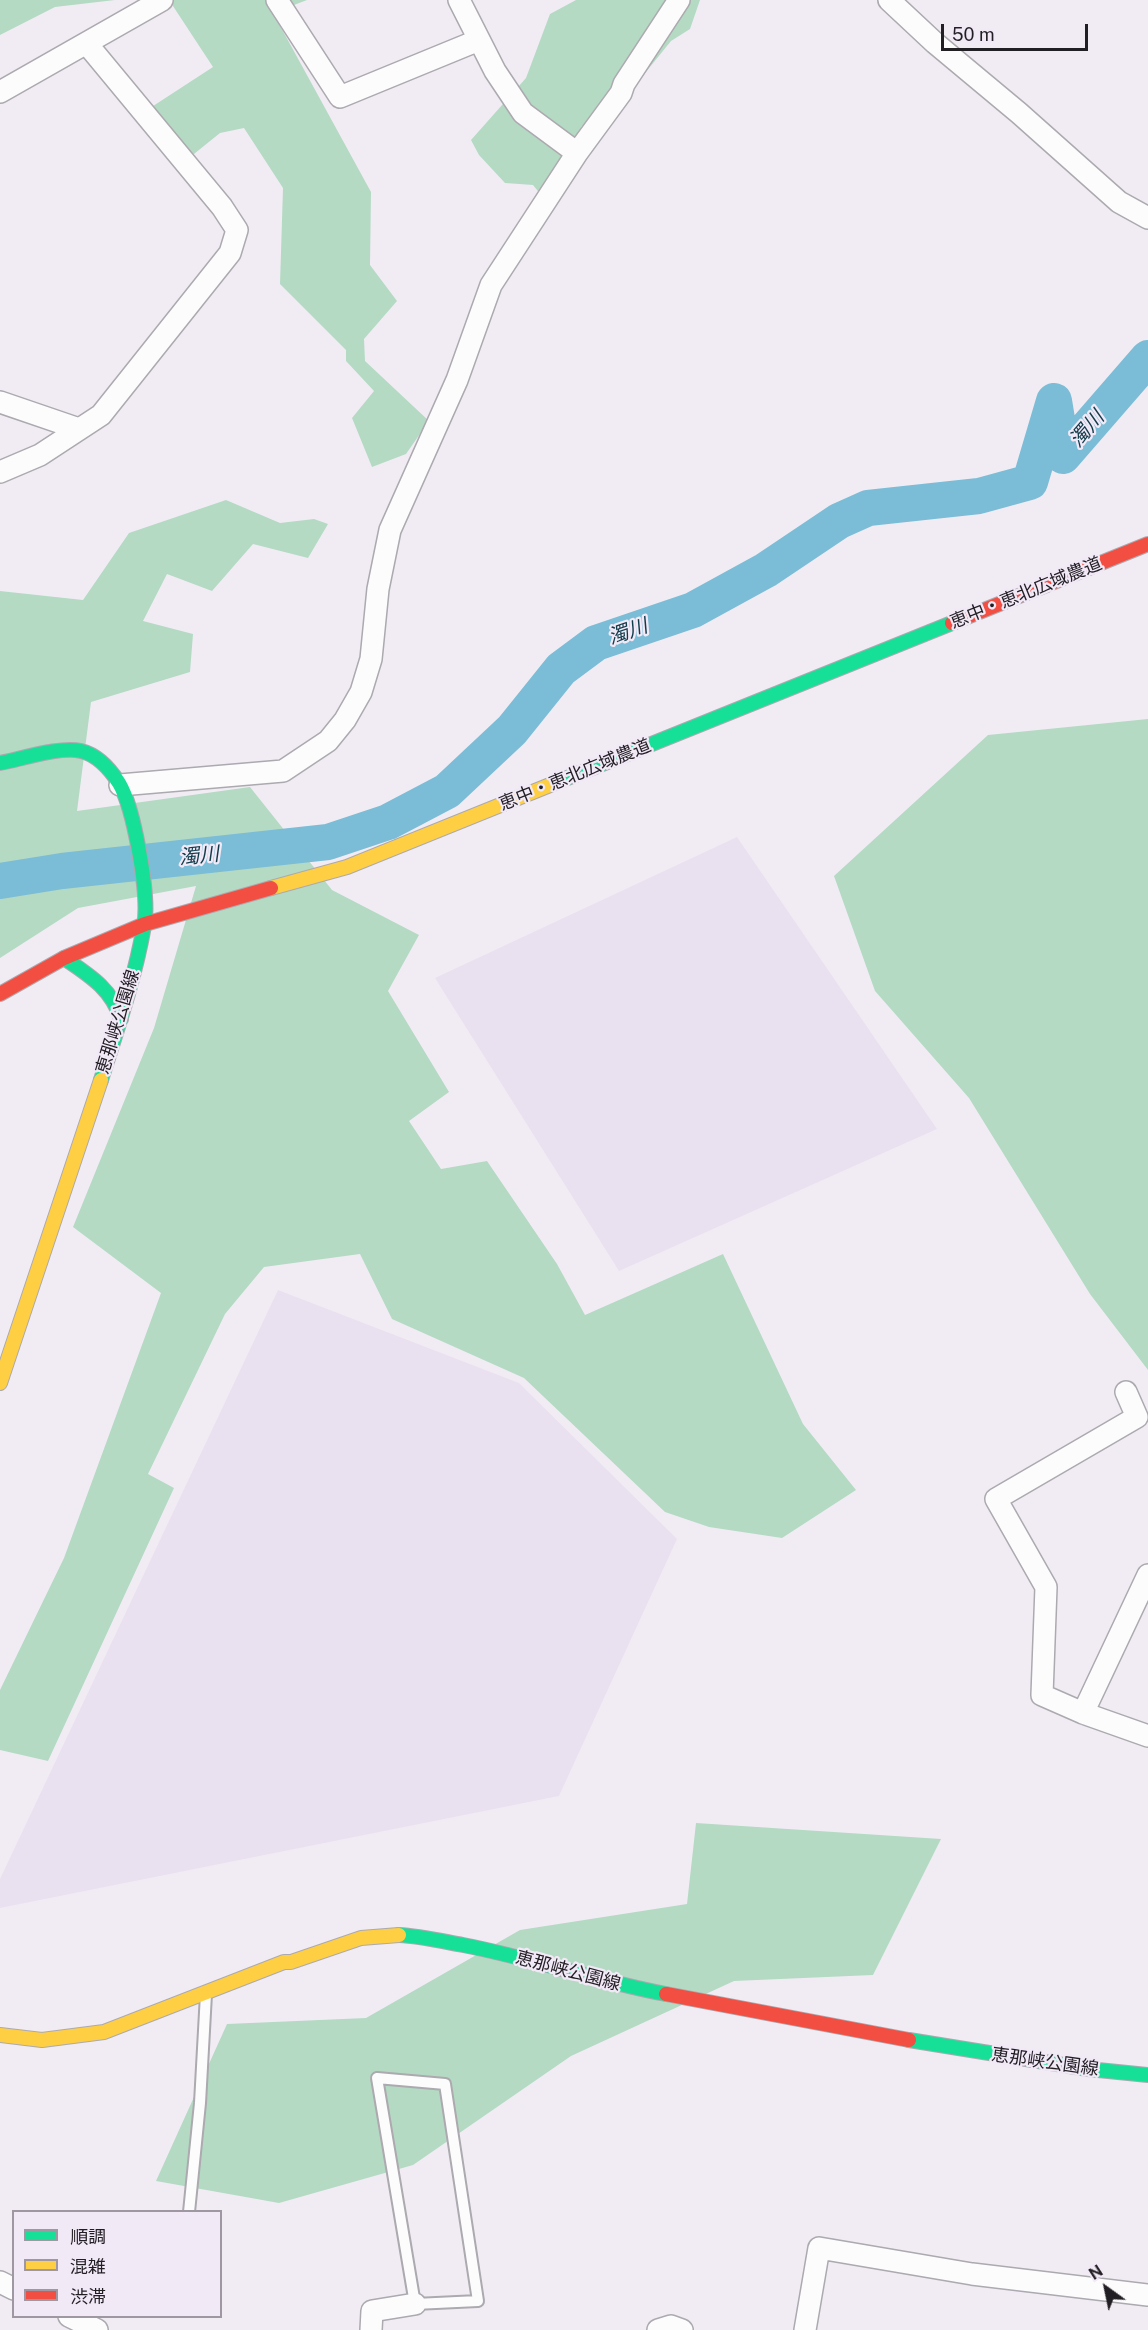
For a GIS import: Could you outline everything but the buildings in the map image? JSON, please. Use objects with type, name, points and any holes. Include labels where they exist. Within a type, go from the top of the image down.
[{"type":"main road","name":"恵中・恵北広域農道","points":[[0,994],[64,958],[145,924],[347,867],[1148,544]]},
{"type":"main road","name":"恵那峡公園線","points":[[0,763],[65,750],[81,751],[95,757],[106,766],[120,785],[130,814],[145,881],[145,924],[121,1019],[0,1383]]},
{"type":"main road","points":[[64,958],[102,985],[117,1004],[121,1019]]},
{"type":"main road","name":"恵那峡公園線","points":[[0,2035],[42,2040],[104,2032],[284,1962],[291,1962],[361,1938],[383,1935],[416,1936],[489,1950],[643,1990],[966,2051],[1088,2069],[1148,2075]]},
{"type":"street","points":[[0,92],[162,0]]},
{"type":"street","points":[[277,0],[340,97],[480,40]]},
{"type":"street","points":[[459,0],[495,71],[523,113],[577,153]]},
{"type":"street","points":[[120,785],[284,771],[328,741],[345,720],[361,692],[371,658],[378,589],[390,530],[457,380],[491,285],[577,153],[621,93],[624,84],[679,0]]},
{"type":"street","points":[[889,0],[935,43],[1019,113],[1119,202],[1148,218]]},
{"type":"street","points":[[0,472],[40,455],[101,415],[230,253],[237,230],[222,207],[87,44]]},
{"type":"street","points":[[0,402],[80,429]]},
{"type":"street","points":[[1126,1392],[1137,1417],[996,1499],[1046,1587],[1042,1695],[1083,1713],[1148,1736]]},
{"type":"street","points":[[1083,1713],[1148,1575]]},
{"type":"street","points":[[805,2330],[819,2248],[972,2274],[1148,2295]]},
{"type":"street","points":[[371,2330],[372,2311],[415,2304]]},
{"type":"street","points":[[73,2318],[96,2330]]},
{"type":"street","points":[[658,2330],[665,2326],[682,2330]]},
{"type":"lane","points":[[189,2210],[200,2103],[207,1991]]},
{"type":"lane","points":[[377,2078],[445,2084],[478,2301],[415,2304],[377,2078]]},
{"type":"shaded area","points":[[737,837],[937,1129],[619,1271],[435,978]]},
{"type":"shaded area","points":[[278,1290],[519,1383],[677,1539],[559,1796],[0,1908],[0,1879]]},
{"type":"green space","points":[[0,0],[115,0],[55,7],[0,35]]},
{"type":"green space","points":[[169,0],[307,0],[273,13],[371,192],[370,265],[397,301],[364,339],[365,361],[429,421],[406,454],[372,467],[352,418],[374,391],[346,361],[346,350],[280,284],[283,188],[244,128],[220,133],[189,158],[150,108],[213,67]]},
{"type":"green space","points":[[576,0],[700,0],[690,29],[671,41],[637,83],[581,127],[573,178],[550,206],[533,185],[505,183],[479,155],[471,140],[526,78],[550,14]]},
{"type":"green space","points":[[226,500],[280,523],[314,519],[328,524],[308,558],[253,544],[212,591],[167,574],[143,621],[193,634],[190,672],[91,702],[77,811],[250,787],[332,890],[419,935],[388,991],[449,1092],[409,1121],[441,1169],[487,1161],[557,1264],[585,1315],[723,1254],[803,1424],[856,1490],[782,1538],[709,1527],[665,1512],[524,1378],[392,1319],[360,1254],[264,1267],[225,1314],[148,1474],[174,1488],[48,1761],[0,1750],[0,1690],[64,1558],[161,1293],[73,1227],[154,1028],[196,886],[78,908],[0,958],[0,591],[83,600],[129,533]]},
{"type":"green space","points":[[1148,719],[1148,1370],[1090,1294],[969,1098],[875,991],[834,876],[988,735]]},
{"type":"green space","points":[[696,1823],[941,1839],[873,1975],[734,1981],[571,2056],[413,2165],[279,2203],[156,2181],[227,2024],[366,2018],[520,1930],[687,1904]]},
{"type":"waterway","name":"濁川","points":[[0,881],[62,871],[328,842],[388,822],[447,791],[512,730],[561,669],[596,643],[693,610],[766,570],[839,521],[868,508],[979,496],[1030,482],[1054,401],[1063,456],[1148,358]]},
{"type":"traffic: fast","points":[[550,785],[952,623]]},
{"type":"traffic: fast","points":[[0,763],[63,750],[81,751],[103,763],[119,783],[125,795],[143,875],[144,926],[131,984],[101,1080]]},
{"type":"traffic: fast","points":[[64,958],[106,991],[121,1019]]},
{"type":"traffic: fast","points":[[399,1935],[488,1950],[666,1994]]},
{"type":"traffic: fast","points":[[909,2040],[1088,2069],[1148,2075]]},
{"type":"traffic: slow","points":[[271,888],[347,867],[550,785]]},
{"type":"traffic: slow","points":[[0,1383],[101,1080]]},
{"type":"traffic: slow","points":[[0,2035],[42,2040],[104,2032],[284,1962],[291,1962],[361,1938],[399,1935]]},
{"type":"traffic: jam","points":[[952,623],[1148,544]]},
{"type":"traffic: jam","points":[[0,994],[64,958],[145,924],[271,888]]},
{"type":"traffic: jam","points":[[666,1994],[909,2040]]}]
